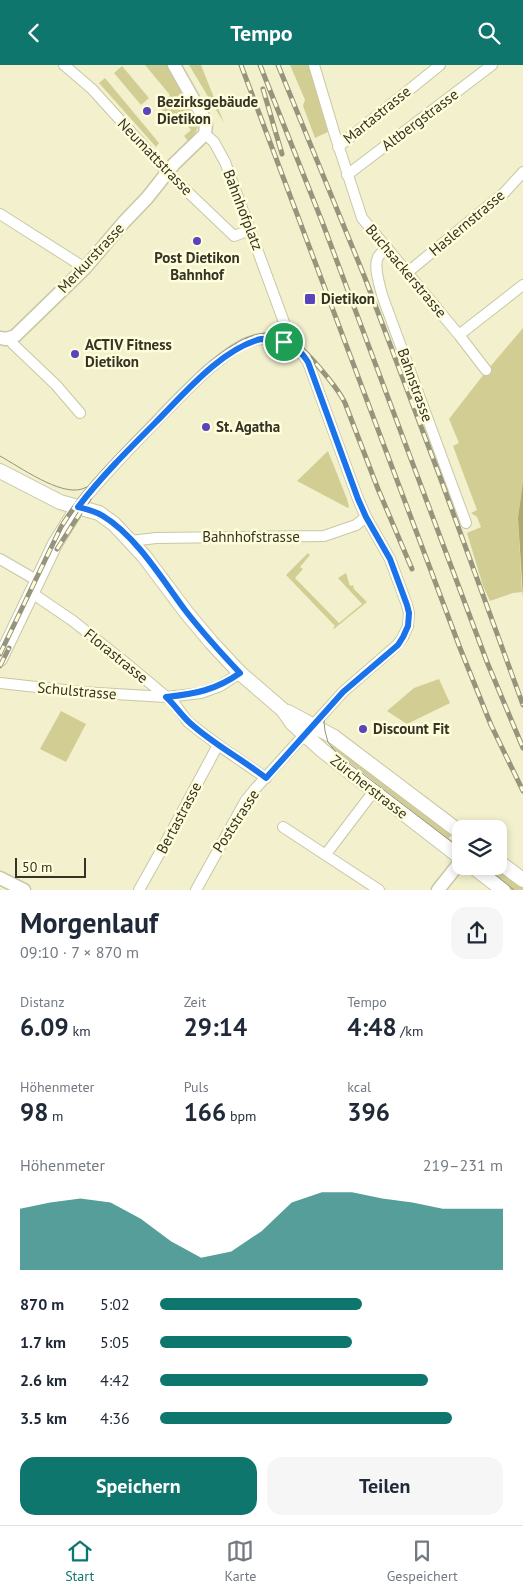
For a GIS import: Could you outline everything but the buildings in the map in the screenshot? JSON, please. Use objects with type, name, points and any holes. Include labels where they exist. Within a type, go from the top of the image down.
[{"type":"main road","name":"Zürcherstrasse","points":[[0,471],[60,502],[104,517],[114,524],[131,541],[205,634],[240,673],[283,710],[296,716],[309,730],[323,751],[452,853]]},
{"type":"main road","points":[[0,659],[55,545],[78,507]]},
{"type":"main road","name":"Zürcherstrasse","points":[[309,730],[334,737],[452,826]]},
{"type":"main road","points":[[507,868],[523,880]]},
{"type":"main road","points":[[484,875],[503,890]]},
{"type":"street","name":"Neumattstrasse","points":[[64,65],[92,89],[168,173],[234,236],[250,230]]},
{"type":"street","points":[[168,173],[180,158],[205,134],[206,124],[174,65]]},
{"type":"street","name":"Buchsackerstrasse","points":[[314,65],[338,147],[362,218],[408,272],[486,370]]},
{"type":"street","name":"Martastrasse","points":[[338,147],[440,65]]},
{"type":"street","name":"Altbergstrasse","points":[[347,175],[492,65]]},
{"type":"street","name":"Bahnhofplatz","points":[[205,134],[214,141],[220,152],[250,230],[287,332],[284,342]]},
{"type":"street","name":"Haslernstrasse","points":[[408,272],[504,193],[523,172]]},
{"type":"street","name":"Merkurstrasse","points":[[5,338],[15,336],[85,268],[168,173]]},
{"type":"street","points":[[0,214],[85,268]]},
{"type":"street","name":"Bahnstrasse","points":[[386,247],[376,264],[382,295],[466,523]]},
{"type":"street","points":[[459,335],[523,285]]},
{"type":"street","points":[[5,338],[56,385],[80,413]]},
{"type":"street","points":[[78,507],[108,470],[204,374],[244,344],[261,339],[274,339],[298,350],[310,366],[328,420],[366,517]]},
{"type":"street","name":"Bahnhofstrasse","points":[[131,541],[156,538],[324,536],[356,525],[366,517]]},
{"type":"street","name":"Poststrasse","points":[[196,890],[246,800],[343,692],[398,645],[403,637],[408,626],[409,613],[407,605],[390,559],[366,517]]},
{"type":"street","name":"Florastrasse","points":[[0,559],[174,703],[188,722],[266,778]]},
{"type":"street","name":"Schulstrasse","points":[[0,683],[90,693],[166,697],[201,693],[220,686],[240,673]]},
{"type":"street","name":"Bertastrasse","points":[[139,890],[168,841],[218,745]]},
{"type":"street","points":[[326,854],[374,791]]},
{"type":"street","points":[[283,827],[379,890]]},
{"type":"street","points":[[438,890],[452,872]]},
{"type":"street","points":[[0,879],[24,890]]},
{"type":"shaded area","points":[[145,65],[167,65],[198,119],[196,131],[188,141],[184,136],[191,130],[179,116],[171,122],[158,106],[170,95]]},
{"type":"shaded area","points":[[189,65],[201,65],[224,123]]},
{"type":"shaded area","points":[[290,65],[311,65],[330,131],[315,138],[303,106],[305,100]]},
{"type":"shaded area","points":[[122,66],[149,98],[141,105],[114,73]]},
{"type":"shaded area","points":[[105,78],[159,143],[156,147],[99,83]]},
{"type":"shaded area","points":[[523,328],[523,481],[518,518],[522,592],[490,601],[483,586],[467,533],[481,527],[477,517],[471,513],[477,510],[453,446],[459,443],[449,419]]},
{"type":"shaded area","points":[[328,451],[347,499],[348,508],[297,481]]},
{"type":"shaded area","points":[[523,481],[523,598],[518,518]]},
{"type":"shaded area","points":[[308,553],[310,555],[300,567],[303,569],[295,578],[339,623],[362,604],[338,578],[346,573],[350,586],[353,585],[354,589],[367,602],[334,629],[335,626],[286,575]]},
{"type":"shaded area","points":[[439,679],[450,703],[407,724],[387,711],[414,688]]},
{"type":"shaded area","points":[[61,711],[86,724],[66,762],[40,749]]},
{"type":"shaded area","points":[[334,742],[452,831],[446,842],[328,751]]},
{"type":"shaded area","points":[[490,875],[507,875],[523,887],[523,890],[509,890]]},
{"type":"tram line","points":[[297,354],[306,366],[358,504],[387,559],[406,611],[406,624],[401,636],[338,693],[327,709],[324,722],[328,742],[338,755],[452,842]]},
{"type":"tram line","points":[[0,456],[52,485],[73,490],[82,489],[93,484],[123,459]]},
{"type":"tram line","points":[[495,875],[514,890]]},
{"type":"railway","points":[[241,65],[460,648],[491,725],[523,791]]},
{"type":"railway","points":[[260,65],[323,224],[487,662],[523,748]]},
{"type":"railway","points":[[278,65],[365,278],[523,705]]},
{"type":"railway","points":[[263,89],[282,154]]},
{"type":"railway","points":[[0,654],[61,527],[82,497],[106,469],[207,367],[236,345],[251,338],[265,335],[284,338],[296,344],[336,388],[345,403],[378,489],[412,569]]},
{"type":"railway","points":[[57,549],[89,499]]},
{"type":"railway","points":[[0,666],[9,648]]},
{"type":"place","name":"Bezirksgebäude Dietikon","points":[[147,111]]},
{"type":"place","name":"Post Dietikon Bahnhof","points":[[197,241]]},
{"type":"place","name":"Dietikon","points":[[310,299]]},
{"type":"place","name":"ACTIV Fitness Dietikon","points":[[75,354]]},
{"type":"place","name":"St. Agatha","points":[[206,427]]},
{"type":"place","name":"Discount Fit","points":[[363,729]]},
{"type":"route","points":[[261,339],[274,339],[284,342],[298,350],[310,366],[362,508],[390,559],[407,605],[409,620],[406,632],[398,645],[343,692],[324,711],[266,778],[188,722],[174,703],[166,697],[201,693],[220,686],[240,673],[186,612],[131,541],[114,524],[99,513],[78,507],[108,470],[204,374],[244,344],[261,339]]}]
